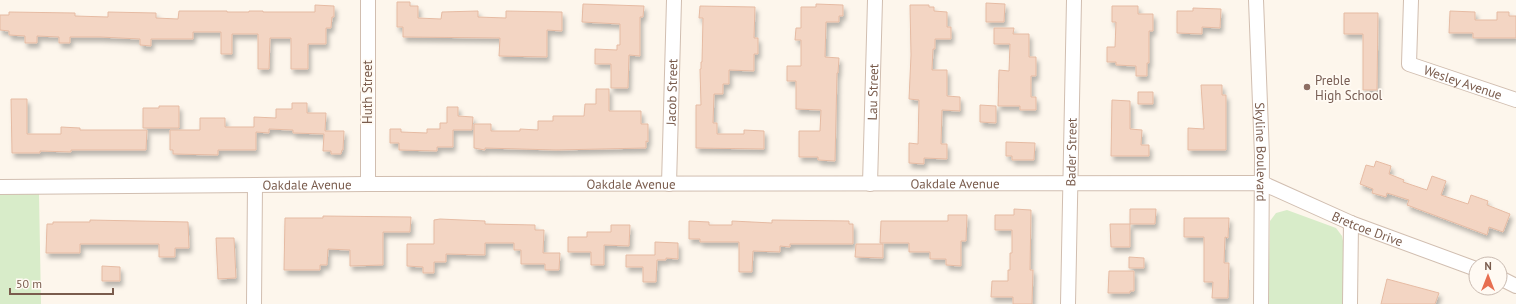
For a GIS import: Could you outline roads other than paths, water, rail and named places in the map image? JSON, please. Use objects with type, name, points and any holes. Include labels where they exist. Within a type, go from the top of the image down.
[{"type":"street","name":"Huth Street","points":[[368,0],[368,184]]},
{"type":"street","name":"Jacob Street","points":[[669,184],[674,0]]},
{"type":"street","name":"Lau Street","points":[[870,184],[875,0]]},
{"type":"street","name":"Bader Street","points":[[1068,304],[1074,0]]},
{"type":"street","name":"Skyline Boulevard","points":[[1256,0],[1262,183],[1260,304]]},
{"type":"street","name":"Wesley Avenue","points":[[1411,0],[1410,64],[1516,100]]},
{"type":"street","name":"Oakdale Avenue","points":[[0,187],[368,184],[1262,183]]},
{"type":"street","name":"Bretcoe Drive","points":[[1262,183],[1351,223],[1468,266]]},
{"type":"street","points":[[254,304],[255,185]]},
{"type":"street","points":[[1350,304],[1351,223]]},
{"type":"place","name":"Preble High School","points":[[1307,87]]}]
